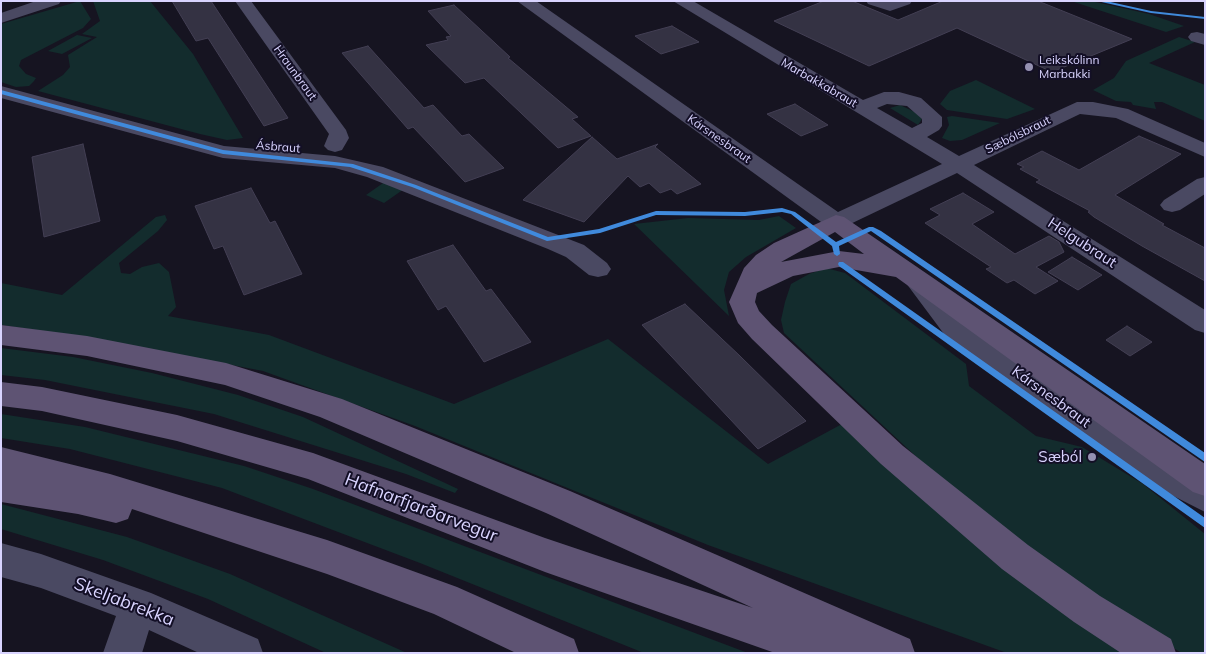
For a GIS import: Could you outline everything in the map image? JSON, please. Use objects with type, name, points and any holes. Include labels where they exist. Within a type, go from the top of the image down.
[{"type":"main road","name":"Kársnesbraut","points":[[836,222],[1205,482]]},
{"type":"main road","points":[[836,222],[783,249],[765,262],[753,274],[744,292],[742,302],[748,316],[762,332],[892,455],[1015,557],[1087,609],[1156,653]]},
{"type":"main road","points":[[744,292],[761,280],[786,269],[839,259],[874,263],[913,276]]},
{"type":"main road","points":[[1,335],[87,346],[226,374],[331,408],[558,502],[896,653]]},
{"type":"main road","name":"Hafnarfjarðarvegur","points":[[1,394],[42,399],[177,428],[314,467],[545,555],[831,653]]},
{"type":"main road","points":[[1,461],[110,488],[194,513],[327,557],[444,600],[560,653]]},
{"type":"main road","points":[[1,488],[78,499],[327,557]]},
{"type":"street","points":[[1,18],[53,1]]},
{"type":"street","name":"Hraunbraut","points":[[243,1],[339,134],[335,146]]},
{"type":"street","name":"Kársnesbraut","points":[[525,1],[836,222]]},
{"type":"street","name":"Marbakkabraut","points":[[680,1],[958,164]]},
{"type":"street","points":[[874,1],[890,6],[904,1]]},
{"type":"street","name":"Ásbraut","points":[[1,92],[223,152],[335,162],[375,172],[576,251],[598,268]]},
{"type":"street","points":[[862,108],[884,98],[899,98],[914,102],[932,117],[932,126],[912,137]]},
{"type":"street","name":"Sæbólsbraut","points":[[836,222],[1070,110],[1085,108],[1121,113],[1205,151]]},
{"type":"street","name":"Helgubraut","points":[[958,164],[1205,323]]},
{"type":"street","points":[[1172,205],[1205,184]]},
{"type":"street","name":"Kársnesbraut","points":[[913,276],[954,327],[1147,467],[1205,497]]},
{"type":"street","name":"Skeljabrekka","points":[[1,560],[41,570],[138,606],[244,653]]},
{"type":"street","points":[[122,653],[138,606]]},
{"type":"green space","points":[[80,1],[91,19],[83,28],[21,60],[19,66],[26,74],[36,78],[34,81],[29,86],[16,87],[1,82],[1,24]]},
{"type":"green space","points":[[93,1],[150,1],[193,54],[243,138],[227,140],[200,134],[38,91],[63,75],[70,67],[68,55],[97,37],[82,34],[100,21]]},
{"type":"green space","points":[[1071,1],[1091,1],[1149,14],[1184,26],[1166,32]]},
{"type":"green space","points":[[77,35],[92,38],[62,54],[48,51]]},
{"type":"green space","points":[[1179,37],[1195,42],[1149,63],[1205,85],[1205,121],[1162,102],[1154,102],[1156,109],[1133,105],[1131,102],[1116,101],[1093,90],[1114,78],[1126,61]]},
{"type":"green space","points":[[976,80],[1035,109],[1007,119],[947,110],[940,104],[950,91]]},
{"type":"green space","points":[[900,105],[917,113],[922,119],[918,125],[890,108]]},
{"type":"green space","points":[[952,116],[1000,123],[962,140],[950,141],[942,138],[949,125],[947,117]]},
{"type":"green space","points":[[386,181],[404,189],[384,203],[366,195]]},
{"type":"green space","points":[[165,215],[167,220],[158,231],[119,263],[121,273],[130,274],[142,267],[159,263],[169,272],[176,307],[168,316],[269,335],[454,404],[608,339],[768,464],[842,424],[1129,653],[1007,653],[708,545],[415,426],[263,371],[97,339],[1,325],[1,283],[62,295],[156,217]]},
{"type":"green space","points":[[779,216],[796,228],[746,257],[729,272],[724,290],[729,316],[634,224],[688,218],[759,220]]},
{"type":"green space","points":[[826,268],[845,273],[966,364],[969,386],[1036,436],[1082,447],[1143,484],[1205,534],[1205,653],[1182,653],[1130,623],[968,505],[784,333],[781,320],[791,284],[809,274]]},
{"type":"green space","points":[[1,348],[73,357],[152,373],[238,395],[303,417],[458,489],[455,493],[406,474],[214,414],[45,380],[1,375]]},
{"type":"green space","points":[[1,414],[85,427],[244,466],[313,489],[748,653],[644,653],[420,563],[222,488],[70,449],[1,438]]},
{"type":"green space","points":[[1,504],[127,537],[230,574],[407,653],[326,653],[208,599],[103,560],[1,529]]},
{"type":"building","points":[[172,1],[211,1],[288,118],[264,126],[208,38],[196,41]]},
{"type":"building","points":[[824,1],[852,1],[898,20],[943,1],[1038,1],[1132,39],[1052,72],[957,28],[869,66],[774,21]]},
{"type":"building","points":[[454,5],[510,57],[508,58],[578,117],[572,119],[591,136],[558,148],[484,78],[465,83],[426,45],[448,40],[446,37],[451,36],[428,11]]},
{"type":"building","points":[[672,26],[699,42],[661,54],[635,36]]},
{"type":"building","points":[[368,46],[424,108],[433,105],[462,136],[469,134],[504,168],[465,182],[413,127],[408,129],[342,53]]},
{"type":"building","points":[[795,104],[828,125],[801,136],[767,114]]},
{"type":"building","points":[[1139,136],[1181,154],[1115,195],[1164,224],[1162,225],[1205,248],[1205,281],[1094,217],[1088,212],[1090,211],[1036,182],[1040,180],[1020,169],[1024,167],[1017,164],[1042,151],[1079,170]]},
{"type":"building","points":[[592,137],[617,159],[658,144],[655,147],[701,184],[677,194],[671,189],[660,193],[649,183],[640,187],[628,176],[584,222],[523,200]]},
{"type":"building","points":[[83,144],[100,221],[44,237],[32,157]]},
{"type":"building","points":[[251,188],[270,223],[275,221],[302,274],[244,295],[223,246],[214,249],[195,206]]},
{"type":"building","points":[[963,193],[994,212],[972,224],[1015,254],[1049,236],[1059,242],[1064,252],[1036,267],[1058,281],[1035,294],[1014,280],[1007,283],[986,269],[991,267],[925,223],[940,215],[930,209]]},
{"type":"building","points":[[453,245],[486,291],[491,289],[531,342],[484,362],[446,306],[438,310],[407,261]]},
{"type":"building","points":[[1072,257],[1102,275],[1078,290],[1048,272]]},
{"type":"building","points":[[685,304],[806,421],[758,449],[642,325]]},
{"type":"building","points":[[1127,326],[1152,342],[1130,356],[1106,340]]},
{"type":"cycle path","points":[[1099,1],[1151,12],[1205,18]]},
{"type":"cycle path","points":[[1,92],[223,152],[351,165],[414,186],[547,239],[600,231],[656,213],[745,214],[782,210],[793,213],[835,245],[837,254]]},
{"type":"cycle path","points":[[835,245],[871,228],[879,232],[1205,458]]},
{"type":"cycle path","points":[[841,264],[1205,524]]},
{"type":"place","name":"Leikskólinn Marbakki","points":[[1029,67]]},
{"type":"place","name":"Sæból","points":[[1092,457]]}]
